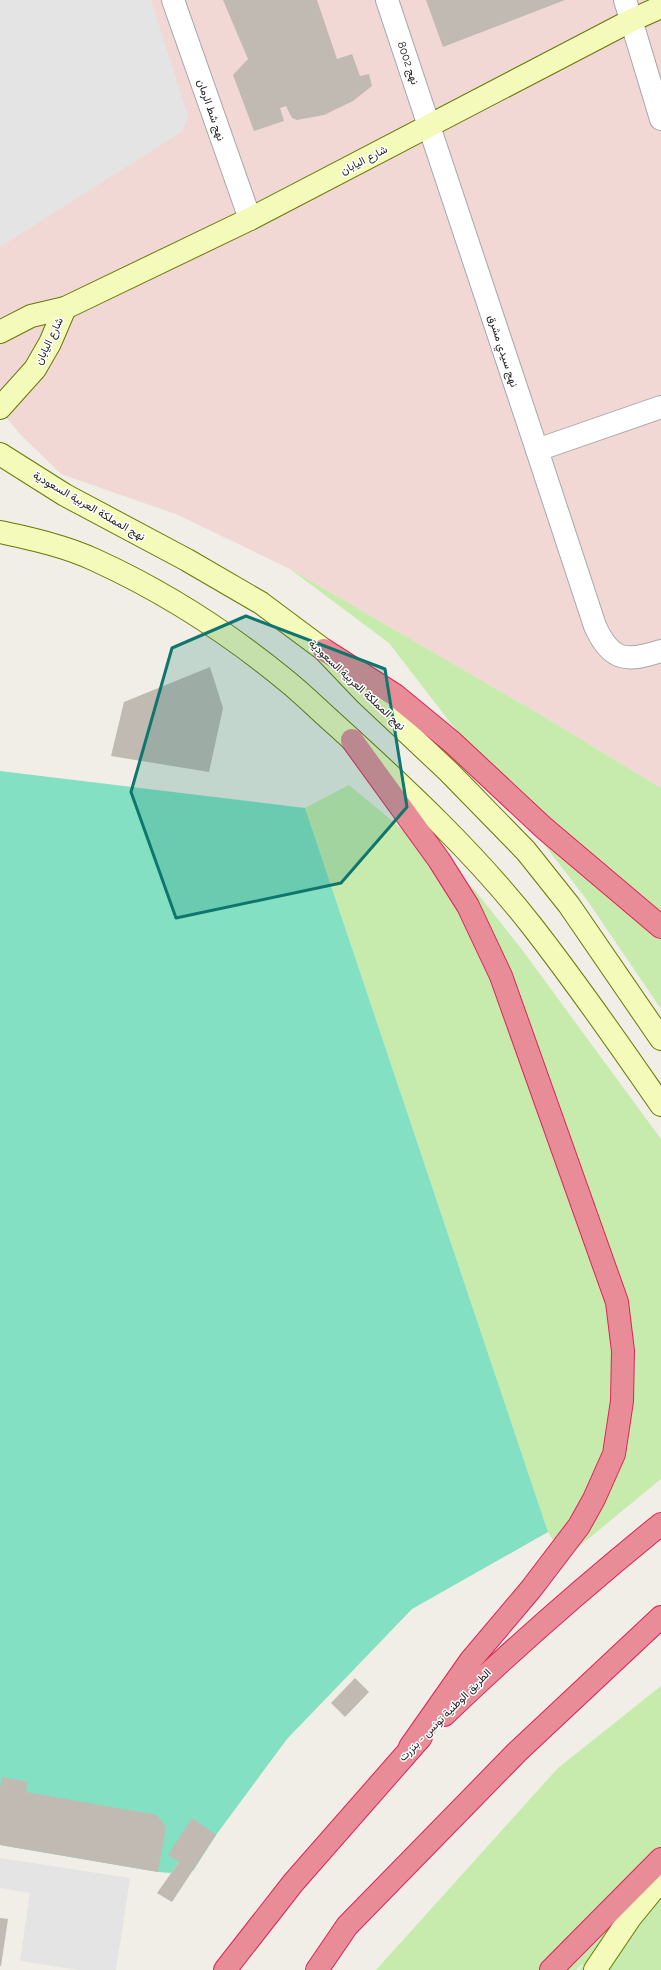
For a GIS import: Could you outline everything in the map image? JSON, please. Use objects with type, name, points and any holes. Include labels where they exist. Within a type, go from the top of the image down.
[{"type":"highway","points":[[324,650],[395,695],[452,742],[544,828],[661,927]]},
{"type":"highway","points":[[352,740],[439,860],[468,906],[501,976],[617,1302],[622,1351],[622,1401],[614,1454],[594,1499],[578,1526],[531,1589],[471,1660],[410,1747]]},
{"type":"highway","name":"الطريق الوطنية تونس - بنزرت","points":[[225,1970],[293,1883],[410,1747],[513,1650],[590,1582],[661,1524]]},
{"type":"highway","points":[[317,1970],[353,1920],[517,1752],[661,1617]]},
{"type":"highway","points":[[551,1970],[661,1859]]},
{"type":"main road","name":"شارع اليابان","points":[[0,332],[31,316],[65,308],[250,220],[632,20],[661,8]]},
{"type":"main road","name":"شارع اليابان","points":[[0,408],[35,369],[50,343],[65,308]]},
{"type":"main road","name":"نهج المملكة العربية السعودية","points":[[0,454],[65,495],[187,560],[261,603],[324,650],[365,693],[449,772],[526,851],[569,906],[661,1039]]},
{"type":"main road","points":[[0,532],[48,543],[94,559],[159,593],[225,635],[287,682],[418,800],[531,925],[661,1105]]},
{"type":"main road","points":[[595,1970],[630,1918],[661,1880]]},
{"type":"street","name":"نهج شط الرمان","points":[[173,0],[250,220]]},
{"type":"street","name":"نهج 8002","points":[[387,0],[430,126]]},
{"type":"street","points":[[625,0],[661,119]]},
{"type":"street","name":"نهج سيدي مشرق","points":[[430,126],[595,626],[602,642],[613,652],[627,658],[641,657],[661,651]]},
{"type":"street","points":[[537,450],[661,407]]},
{"type":"highlighted area","points":[[246,616],[385,669],[407,807],[341,883],[176,918],[131,792],[172,648]]},
{"type":"shaded area","points":[[0,0],[661,0],[661,788],[536,712],[290,569],[178,515],[61,474],[20,434],[0,410]]},
{"type":"shaded area","points":[[0,0],[151,0],[188,116],[183,131],[0,247]]},
{"type":"shaded area","points":[[0,1858],[130,1878],[116,1970],[79,1970],[20,1961],[30,1893],[0,1888]]},
{"type":"green space","points":[[290,569],[536,712],[661,788],[661,1009],[587,900],[389,643]]},
{"type":"green space","points":[[0,771],[305,808],[548,1532],[412,1609],[287,1739],[216,1835],[193,1871],[179,1862],[171,1873],[158,1872],[0,1845]]},
{"type":"green space","points":[[349,785],[474,889],[523,951],[661,1139],[661,1479],[565,1558],[548,1532],[305,808]]},
{"type":"green space","points":[[661,1686],[661,1970],[580,1970],[583,1963],[576,1970],[376,1970],[558,1768]]},
{"type":"building","points":[[223,0],[317,0],[337,59],[352,54],[360,76],[369,74],[372,86],[353,101],[324,115],[297,120],[292,118],[286,106],[280,108],[284,121],[254,131],[233,75],[248,59]]},
{"type":"building","points":[[426,0],[565,0],[443,47]]},
{"type":"building","points":[[210,667],[223,708],[209,772],[111,756],[124,702]]},
{"type":"building","points":[[355,1678],[369,1692],[345,1717],[331,1703]]},
{"type":"building","points":[[2,1777],[28,1782],[26,1792],[157,1815],[166,1827],[158,1872],[0,1845],[0,1788]]},
{"type":"building","points":[[192,1818],[216,1835],[172,1902],[157,1893],[179,1862],[168,1855]]},
{"type":"building","points":[[0,1918],[8,1919],[1,1966],[0,1966]]}]
